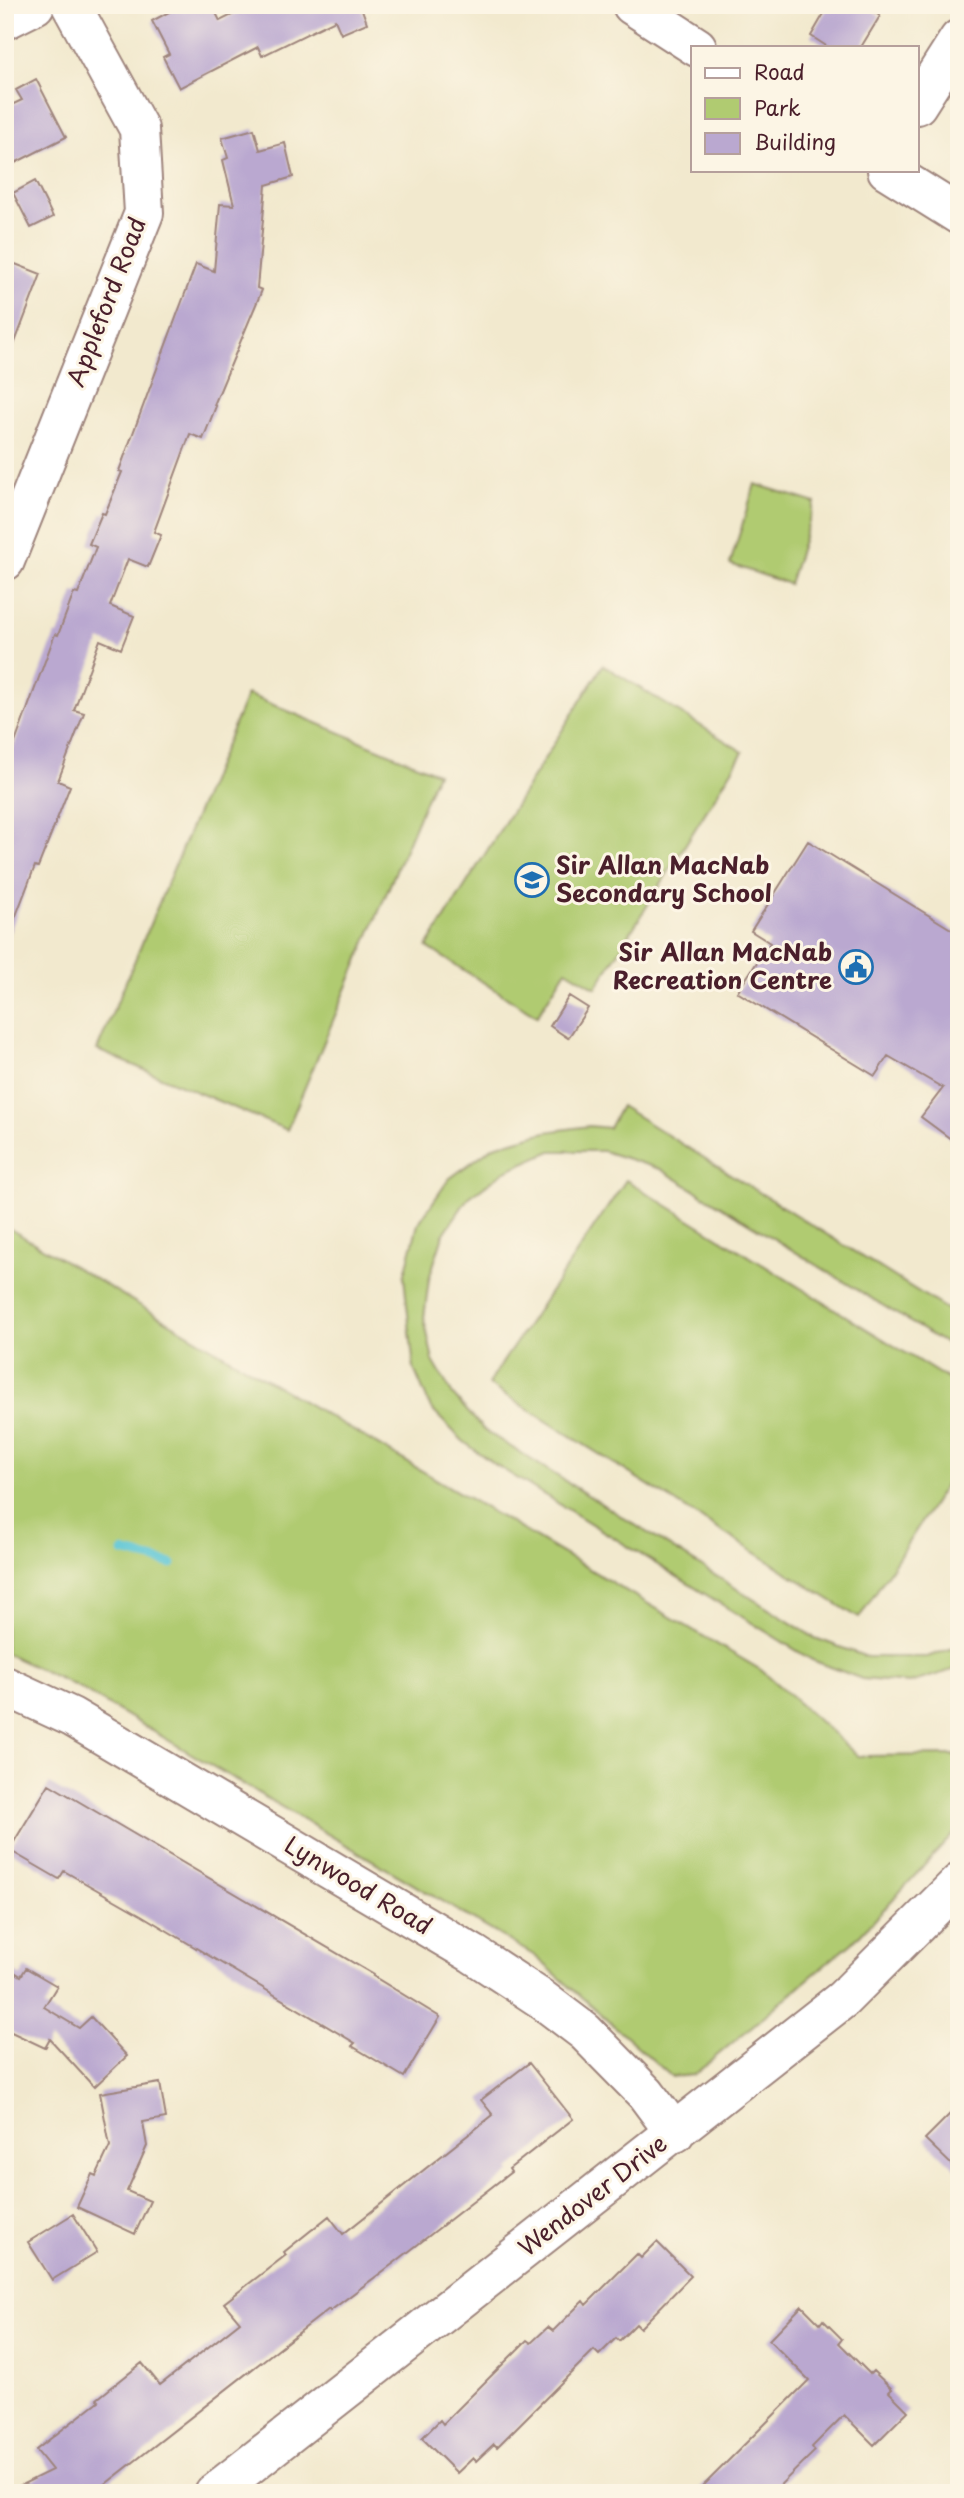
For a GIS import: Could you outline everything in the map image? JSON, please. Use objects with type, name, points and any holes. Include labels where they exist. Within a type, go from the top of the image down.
[{"type":"street","points":[[5,20],[35,5]]},
{"type":"street","name":"Appleford Road","points":[[5,561],[144,213],[139,129],[71,5]]},
{"type":"street","points":[[632,5],[695,46]]},
{"type":"street","points":[[918,103],[959,39]]},
{"type":"street","points":[[890,172],[959,215]]},
{"type":"street","name":"Lynwood Road","points":[[5,1686],[72,1717],[473,1954],[540,1998],[585,2032],[646,2094],[675,2133]]},
{"type":"street","name":"Wendover Drive","points":[[224,2490],[843,1999],[959,1883]]},
{"type":"green space","points":[[755,484],[815,503],[789,584],[730,564]]},
{"type":"green space","points":[[603,665],[743,752],[596,988],[566,970],[537,1016],[427,947]]},
{"type":"green space","points":[[247,694],[437,773],[287,1130],[97,1050]]},
{"type":"green space","points":[[621,1106],[959,1317],[959,1352],[660,1169],[603,1151],[551,1151],[505,1171],[468,1198],[443,1235],[429,1279],[424,1318],[433,1361],[453,1395],[484,1430],[815,1638],[867,1657],[927,1657],[959,1646],[959,1668],[910,1683],[862,1679],[812,1660],[491,1462],[463,1441],[431,1409],[414,1369],[404,1277],[418,1224],[449,1179],[494,1146],[546,1132],[589,1126],[609,1128]]},
{"type":"green space","points":[[626,1180],[959,1386],[959,1464],[859,1618],[488,1384]]},
{"type":"green space","points":[[5,1226],[761,1670],[858,1756],[959,1755],[959,1828],[857,1938],[694,2075],[672,2077],[535,1956],[76,1686],[5,1653]]},
{"type":"building","points":[[182,5],[212,5],[220,21],[252,5],[364,5],[361,7],[367,23],[341,34],[335,20],[262,56],[258,47],[179,88],[163,57],[169,54],[152,21]]},
{"type":"building","points":[[829,5],[863,5],[880,16],[862,46],[826,46],[811,36]]},
{"type":"building","points":[[36,79],[66,137],[5,168],[5,108],[22,100],[16,90]]},
{"type":"building","points":[[254,129],[260,150],[285,143],[293,177],[266,185],[257,288],[262,290],[214,405],[216,406],[203,439],[190,434],[154,532],[161,535],[148,567],[128,559],[110,606],[134,616],[121,649],[100,640],[74,710],[84,713],[58,781],[70,786],[38,867],[35,866],[5,939],[5,745],[13,748],[55,634],[58,635],[74,593],[78,594],[96,547],[89,544],[122,472],[119,471],[196,264],[214,271],[220,204],[234,205],[223,160],[228,158],[222,138]]},
{"type":"building","points":[[35,181],[53,217],[31,228],[13,193]]},
{"type":"building","points":[[5,260],[41,274],[7,363],[5,362]]},
{"type":"building","name":"Sir Allan MacNab Recreation Centre","points":[[808,841],[959,934],[959,1145],[921,1117],[943,1088],[888,1056],[875,1076],[737,992],[770,943],[751,931]]},
{"type":"building","points":[[569,996],[588,1008],[568,1038],[550,1026]]},
{"type":"building","points":[[49,1784],[374,1975],[440,2017],[404,2077],[352,2046],[355,2043],[141,1915],[64,1871],[59,1879],[9,1850]]},
{"type":"building","points":[[5,1966],[21,1976],[26,1968],[57,1986],[44,2007],[79,2028],[91,2017],[127,2056],[94,2087],[50,2039],[45,2048],[5,2029]]},
{"type":"building","points":[[529,2063],[573,2119],[509,2169],[511,2172],[394,2263],[330,2311],[329,2309],[94,2493],[5,2493],[52,2470],[36,2450],[142,2363],[160,2385],[240,2322],[224,2303],[286,2255],[284,2252],[329,2216],[343,2234],[493,2115],[481,2100]]},
{"type":"building","points":[[160,2083],[166,2118],[143,2122],[147,2146],[127,2191],[150,2201],[135,2234],[77,2207],[92,2174],[96,2176],[110,2146],[100,2093]]},
{"type":"building","points":[[959,2105],[959,2172],[925,2139]]},
{"type":"building","points":[[73,2214],[97,2252],[52,2280],[28,2242]]},
{"type":"building","points":[[657,2242],[691,2276],[640,2328],[636,2324],[619,2341],[616,2338],[599,2355],[594,2350],[497,2447],[494,2444],[476,2461],[473,2458],[457,2473],[422,2438],[440,2420],[443,2424],[527,2340],[531,2343],[548,2327],[553,2331],[583,2301],[586,2305],[637,2254],[641,2258]]},
{"type":"building","points":[[802,2306],[820,2324],[823,2320],[842,2339],[839,2343],[870,2374],[873,2371],[892,2389],[889,2392],[908,2411],[874,2445],[844,2415],[812,2447],[815,2451],[772,2493],[696,2493],[809,2380],[769,2340]]},
{"type":"waterway","points":[[123,1552],[172,1564]]},
{"type":"place","name":"Sir Allan MacNab Secondary School","points":[[532,880]]},
{"type":"place","name":"Sir Allan MacNab Recreation Centre","points":[[856,967]]}]
